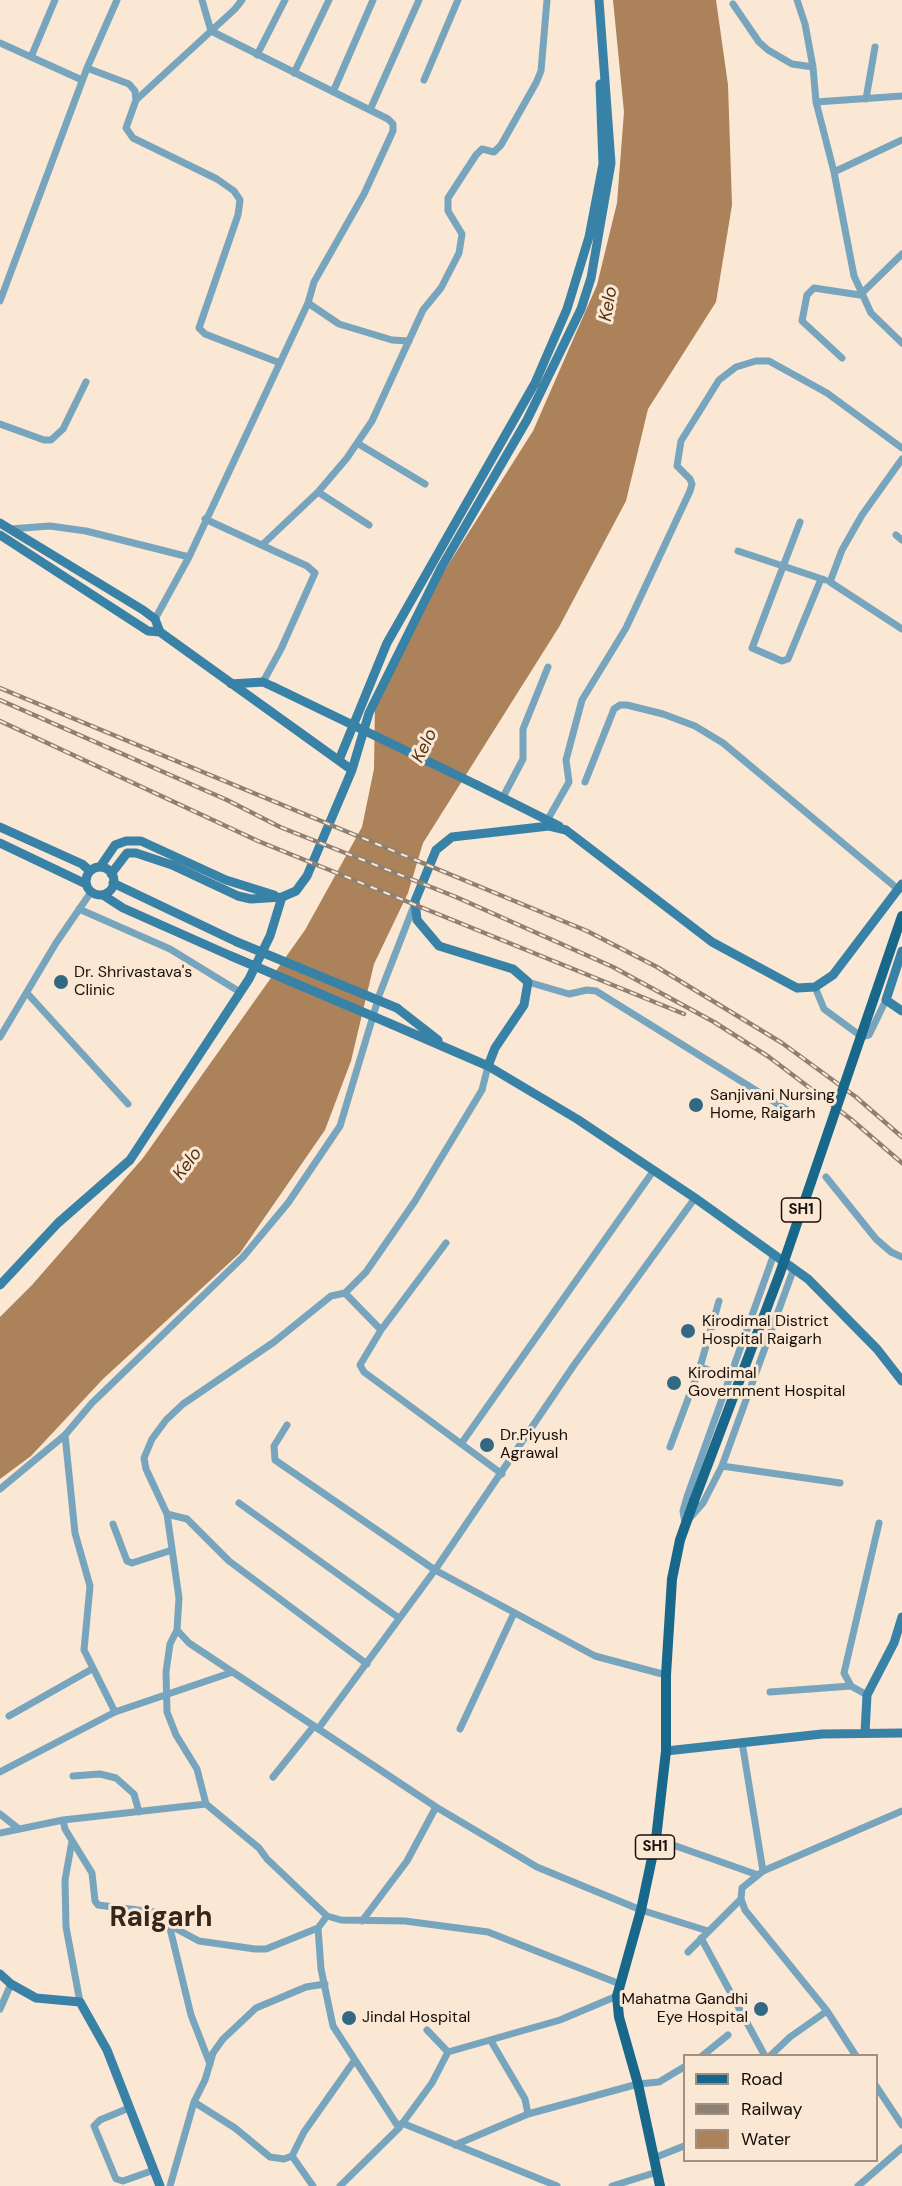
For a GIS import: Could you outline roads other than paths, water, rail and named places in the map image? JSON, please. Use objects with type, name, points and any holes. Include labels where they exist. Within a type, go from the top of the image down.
[{"type":"main road","name":"SH1","points":[[660,2186],[638,2084],[619,2017],[616,1996],[642,1910],[656,1839],[666,1751],[666,1675],[672,1580],[685,1523],[780,1273],[902,916]]},
{"type":"street","points":[[31,57],[55,0]]},
{"type":"street","points":[[0,301],[82,80],[117,0]]},
{"type":"street","points":[[156,619],[189,557],[280,363],[308,303],[314,282],[364,194],[393,131],[393,124],[388,119],[211,31],[202,0]]},
{"type":"street","points":[[136,100],[242,0]]},
{"type":"street","points":[[257,55],[285,0]]},
{"type":"street","points":[[294,73],[329,0]]},
{"type":"street","points":[[333,92],[373,0]]},
{"type":"street","points":[[370,110],[419,0]]},
{"type":"street","points":[[424,80],[458,0]]},
{"type":"street","points":[[262,545],[318,492],[372,421],[423,310],[441,288],[459,253],[462,234],[448,211],[448,198],[482,149],[494,152],[501,145],[541,71],[547,0]]},
{"type":"street","points":[[339,760],[387,643],[535,383],[567,309],[589,237],[603,164],[594,0]]},
{"type":"street","points":[[103,895],[111,889],[112,878],[127,853],[136,853],[172,865],[238,896],[251,899],[282,897],[296,891],[307,876],[352,770],[369,713],[441,568],[527,420],[581,309],[591,278],[611,163],[598,0]]},
{"type":"street","points":[[797,0],[813,67],[816,102],[834,172],[854,276],[860,295],[870,313],[902,343]]},
{"type":"street","points":[[733,4],[759,42],[768,50],[792,64],[813,67]]},
{"type":"street","points":[[0,43],[82,80]]},
{"type":"street","points":[[866,99],[875,47]]},
{"type":"street","points":[[87,68],[129,84],[135,91],[136,100],[126,128],[128,133],[217,179],[234,191],[240,200],[238,215],[199,328],[205,334],[280,363]]},
{"type":"street","points":[[816,102],[902,96]]},
{"type":"street","points":[[834,172],[902,140]]},
{"type":"street","points":[[860,295],[902,254]]},
{"type":"street","points":[[842,358],[802,321],[807,295],[813,288],[860,295]]},
{"type":"street","points":[[308,303],[339,324],[392,340],[409,341]]},
{"type":"street","points":[[548,819],[569,782],[566,760],[582,700],[626,628],[690,491],[692,484],[690,479],[677,466],[681,441],[719,380],[736,367],[756,361],[769,361],[827,393],[902,448]]},
{"type":"street","points":[[0,424],[51,440],[63,429],[86,382]]},
{"type":"street","points":[[357,443],[425,484]]},
{"type":"street","points":[[830,582],[842,550],[862,515],[902,459]]},
{"type":"street","points":[[318,492],[369,525]]},
{"type":"street","points":[[205,519],[307,566],[315,573],[263,682]]},
{"type":"street","points":[[800,522],[752,648],[782,661],[788,659],[821,579]]},
{"type":"street","points":[[0,523],[156,619],[160,632]]},
{"type":"street","points":[[9,529],[50,526],[86,531],[189,557]]},
{"type":"street","points":[[0,535],[148,630],[160,632],[352,770]]},
{"type":"street","points":[[738,551],[830,582],[902,629]]},
{"type":"street","points":[[503,797],[523,759],[523,729],[548,668]]},
{"type":"street","points":[[231,684],[263,682],[548,819],[566,830],[712,942],[797,988],[815,987],[833,975],[900,887],[723,742],[695,726],[663,714],[627,705],[614,710],[585,782]]},
{"type":"street","points":[[0,1489],[65,1435],[92,1403],[243,1257],[288,1203],[340,1126],[380,993],[436,850],[452,837],[549,826],[566,830]]},
{"type":"street","points":[[0,827],[82,864],[90,871]]},
{"type":"street","points":[[90,871],[100,867],[115,845],[126,841],[141,841],[226,880],[282,897]]},
{"type":"street","points":[[0,843],[103,895],[123,908],[488,1066],[654,1170],[794,1268],[870,1341],[902,1381]]},
{"type":"street","points":[[100,867],[112,878],[237,942],[397,1008],[446,1046]]},
{"type":"street","points":[[1,1034],[56,943],[80,909],[88,888],[90,871]]},
{"type":"street","points":[[0,1285],[58,1223],[130,1160],[249,979],[270,936],[282,897]]},
{"type":"street","points":[[416,901],[417,920],[439,946],[513,969],[528,982],[568,994],[586,990],[596,991],[789,1110]]},
{"type":"street","points":[[80,909],[170,949],[240,992]]},
{"type":"street","points":[[815,987],[824,1009],[848,1030],[862,1037],[869,1035],[886,1000],[902,951]]},
{"type":"street","points":[[528,982],[524,1005],[495,1048],[482,1090],[415,1201],[366,1272],[345,1293],[331,1296],[322,1302],[274,1342],[183,1404],[166,1420],[152,1439],[144,1458],[146,1469],[167,1514],[179,1598],[177,1630],[170,1644],[165,1695],[167,1712],[176,1735],[197,1769],[206,1804],[259,1848],[292,1885],[327,1916],[362,1921],[405,1921],[488,1932],[620,1984]]},
{"type":"street","points":[[27,993],[128,1104]]},
{"type":"street","points":[[886,1000],[902,1011]]},
{"type":"street","points":[[461,1444],[654,1170]]},
{"type":"street","points":[[826,1177],[876,1239],[891,1252],[902,1257]]},
{"type":"street","points":[[273,1777],[367,1664],[502,1474],[574,1365],[695,1198]]},
{"type":"street","points":[[447,1243],[381,1329],[360,1365],[361,1369],[502,1474]]},
{"type":"street","points":[[685,1523],[683,1511],[687,1497],[774,1254]]},
{"type":"street","points":[[685,1523],[703,1503],[722,1466],[794,1268]]},
{"type":"street","points":[[345,1293],[381,1329]]},
{"type":"street","points":[[670,1447],[700,1367],[718,1301]]},
{"type":"street","points":[[700,1367],[730,1377]]},
{"type":"street","points":[[286,1425],[274,1446],[275,1460],[435,1570],[595,1656],[666,1675]]},
{"type":"street","points":[[65,1435],[75,1533],[90,1586],[90,1605],[83,1640],[84,1650],[115,1712]]},
{"type":"street","points":[[722,1466],[840,1483]]},
{"type":"street","points":[[239,1503],[399,1618]]},
{"type":"street","points":[[167,1514],[187,1519],[229,1561],[367,1664]]},
{"type":"street","points":[[867,1695],[851,1686],[844,1673],[879,1523]]},
{"type":"street","points":[[113,1524],[127,1561],[132,1563],[172,1550]]},
{"type":"street","points":[[460,1729],[514,1612]]},
{"type":"street","points":[[865,1733],[867,1695],[894,1643],[902,1617]]},
{"type":"street","points":[[177,1630],[189,1643],[316,1728],[436,1807],[537,1867],[642,1910],[708,1931]]},
{"type":"street","points":[[9,1716],[92,1669]]},
{"type":"street","points":[[0,1772],[115,1712],[233,1672]]},
{"type":"street","points":[[770,1692],[851,1686]]},
{"type":"street","points":[[666,1751],[742,1742],[865,1733],[902,1733]]},
{"type":"street","points":[[742,1742],[760,1873]]},
{"type":"street","points":[[73,1776],[100,1774],[116,1778],[134,1794],[139,1812]]},
{"type":"street","points":[[0,1833],[63,1820],[206,1804]]},
{"type":"street","points":[[362,1921],[407,1861],[436,1807]]},
{"type":"street","points":[[853,2054],[827,2011],[745,1910],[741,1899],[742,1888],[760,1873],[902,1811]]},
{"type":"street","points":[[0,1814],[19,1829]]},
{"type":"street","points":[[63,1820],[72,1841],[92,1873],[95,1901],[98,1905],[162,1913],[167,1916],[191,2015],[210,2064]]},
{"type":"street","points":[[656,1839],[760,1873]]},
{"type":"street","points":[[72,1841],[65,1880],[66,1927],[80,2002],[107,2050],[160,2186]]},
{"type":"street","points":[[688,1952],[741,1899]]},
{"type":"street","points":[[171,1926],[199,1941],[266,1949],[318,1928],[327,1916]]},
{"type":"street","points":[[318,1928],[324,1984],[333,2026],[354,2061],[400,2125],[558,2186]]},
{"type":"street","points":[[701,1938],[766,2054]]},
{"type":"street","points":[[0,1974],[11,1984],[36,1998],[80,2002]]},
{"type":"street","points":[[1,2007],[11,1984]]},
{"type":"street","points":[[170,2186],[194,2102],[213,2053],[223,2039],[256,2008],[306,1987],[324,1984]]},
{"type":"street","points":[[345,2185],[400,2125],[432,2083],[448,2052],[560,2020],[616,1996]]},
{"type":"street","points":[[768,2054],[827,2011]]},
{"type":"street","points":[[427,2030],[448,2052]]},
{"type":"street","points":[[703,2054],[729,2035]]},
{"type":"street","points":[[491,2041],[525,2099],[528,2114]]},
{"type":"street","points":[[194,2102],[235,2128],[270,2157],[285,2159],[291,2156],[304,2132],[354,2061]]},
{"type":"street","points":[[455,2145],[528,2114],[638,2084],[659,2082],[683,2068]]},
{"type":"street","points":[[878,2089],[902,2125]]},
{"type":"street","points":[[129,2108],[100,2120],[94,2126],[116,2179],[123,2181],[154,2170]]},
{"type":"street","points":[[654,2158],[683,2146]]},
{"type":"street","points":[[858,2186],[902,2148]]},
{"type":"street","points":[[291,2156],[313,2186]]},
{"type":"street","points":[[612,2186],[657,2172]]},
{"type":"water","name":"Kelo","points":[[613,0],[716,0],[728,85],[732,205],[716,302],[648,409],[626,501],[559,627],[423,843],[408,893],[374,964],[351,1061],[325,1130],[240,1253],[103,1379],[31,1456],[0,1479],[0,1317],[32,1285],[143,1158],[305,930],[362,827],[374,769],[375,704],[422,606],[533,431],[597,285],[617,203],[624,112]]},
{"type":"railway","points":[[0,688],[587,931],[657,967],[782,1043],[856,1097],[902,1137]]},
{"type":"railway","points":[[0,700],[227,800],[280,827],[456,897],[613,967],[714,1022],[769,1057],[852,1120],[902,1163]]},
{"type":"railway","points":[[0,721],[258,841],[684,1014]]},
{"type":"place","name":"Dr. Shrivastava's Clinic","points":[[61,982]]},
{"type":"place","name":"Sanjivani Nursing Home, Raigarh","points":[[696,1105]]},
{"type":"place","name":"Kirodimal District Hospital Raigarh","points":[[688,1331]]},
{"type":"place","name":"Kirodimal Government Hospital","points":[[674,1383]]},
{"type":"place","name":"Dr.Piyush Agrawal","points":[[487,1445]]},
{"type":"place","name":"Mahatma Gandhi Eye Hospital","points":[[761,2009]]},
{"type":"place","name":"Jindal Hospital","points":[[349,2018]]},
{"type":"district","name":"Raigarh","points":[[161,1919]]}]
